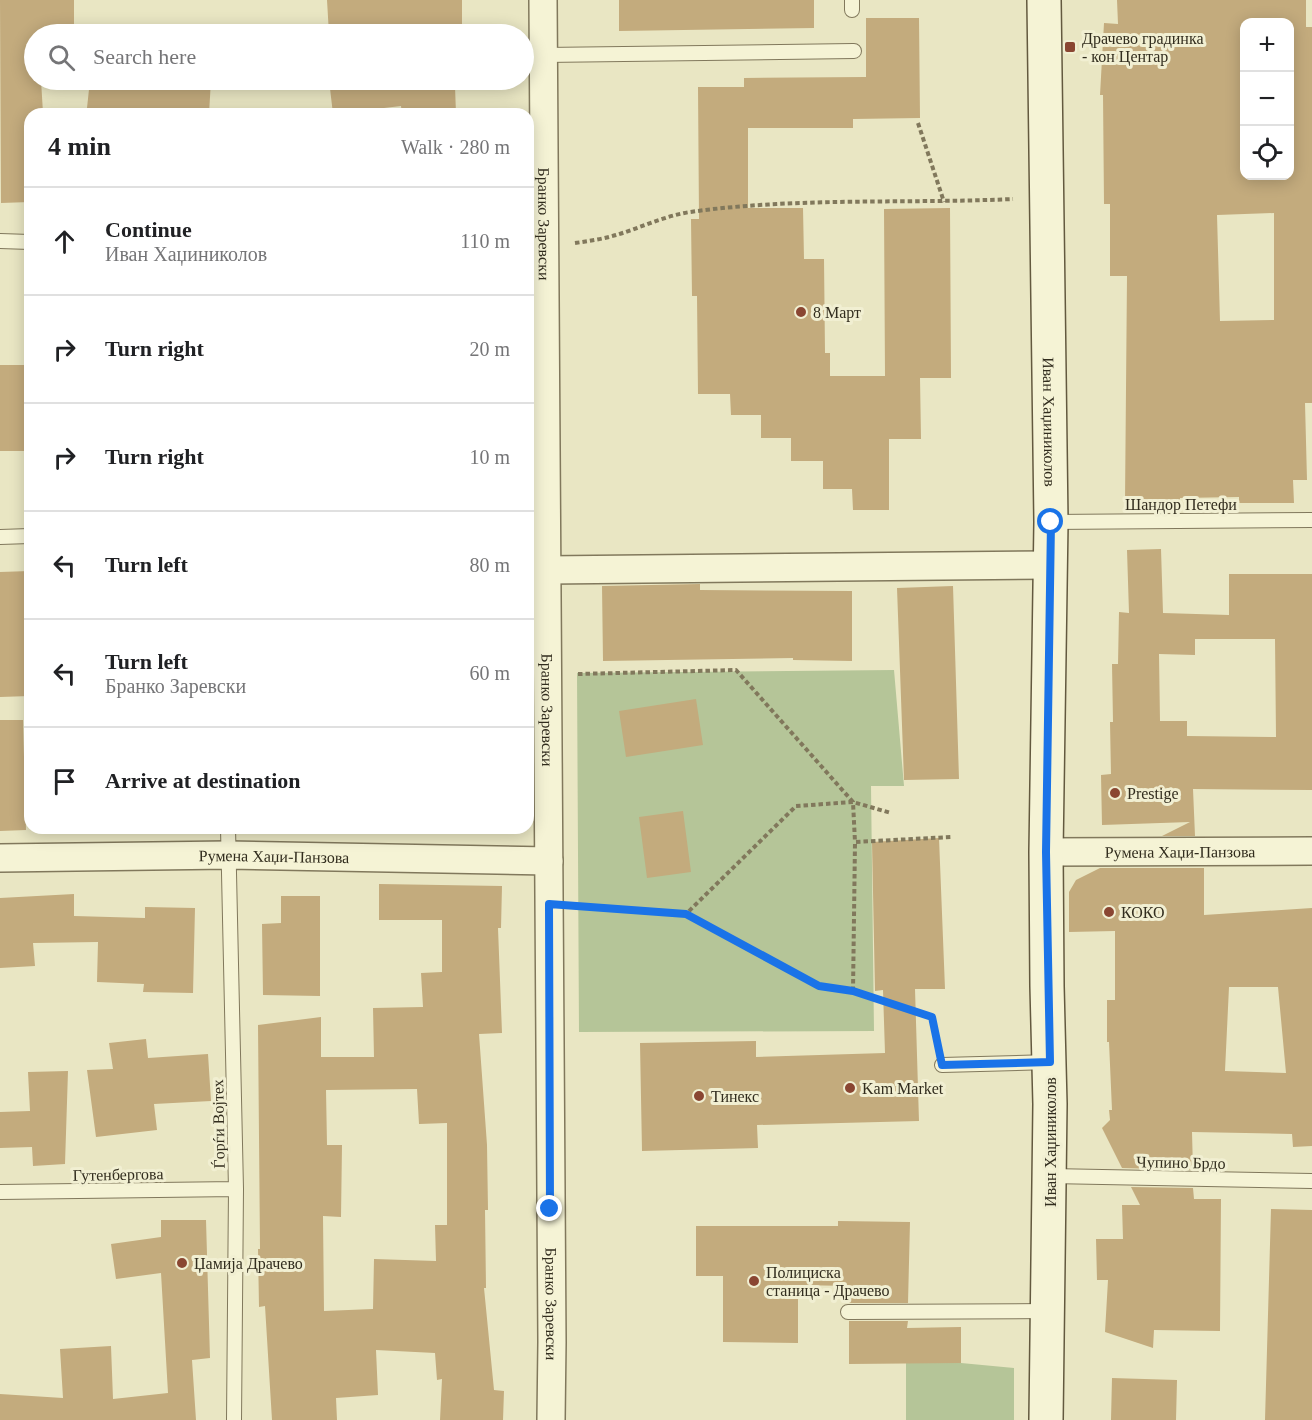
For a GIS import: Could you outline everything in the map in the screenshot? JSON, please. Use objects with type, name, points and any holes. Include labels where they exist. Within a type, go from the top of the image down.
[{"type":"street","name":"Бранко Заревски","points":[[543,0],[544,55],[539,234],[547,570],[551,1420]]},
{"type":"street","name":"Иван Хаџиниколов","points":[[1044,0],[1051,522],[1046,852],[1050,1062],[1046,1420]]},
{"type":"street","points":[[547,570],[1050,565]]},
{"type":"street","name":"Румена Хаџи-Панзова","points":[[1046,852],[1312,851]]},
{"type":"street","name":"Румена Хаџи-Панзова","points":[[0,858],[228,855],[549,861]]},
{"type":"lane","points":[[544,55],[854,51]]},
{"type":"lane","points":[[0,242],[24,242]]},
{"type":"lane","name":"Шандор Петефи","points":[[1051,522],[1312,520]]},
{"type":"lane","points":[[0,537],[24,536]]},
{"type":"lane","name":"Ѓорѓи Војтех","points":[[228,834],[236,1188],[234,1420]]},
{"type":"lane","points":[[942,1065],[1050,1062]]},
{"type":"lane","name":"Чупино Брдо","points":[[1050,1176],[1312,1181]]},
{"type":"lane","name":"Гутенбергова","points":[[0,1192],[236,1188]]},
{"type":"lane","points":[[848,1312],[1048,1311]]},
{"type":"path","points":[[918,123],[944,202]]},
{"type":"path","points":[[539,234],[614,236],[687,212],[807,203],[944,202],[1047,197]]},
{"type":"path","points":[[548,675],[736,670],[853,802],[855,842],[853,991]]},
{"type":"path","points":[[686,914],[796,806],[853,802],[891,813]]},
{"type":"path","points":[[855,842],[951,837]]},
{"type":"path","points":[[549,904],[686,914],[819,986],[853,991],[932,1017],[942,1065]]},
{"type":"green space","points":[[894,670],[904,786],[871,786],[874,1031],[579,1032],[577,673]]},
{"type":"green space","points":[[906,1363],[961,1363],[1014,1368],[1014,1420],[906,1420]]},
{"type":"building","points":[[0,0],[74,0],[74,24],[24,24],[24,90],[42,90],[43,108],[24,108],[24,202],[1,203]]},
{"type":"building","points":[[327,0],[462,0],[462,24],[328,24]]},
{"type":"building","points":[[619,0],[814,0],[814,28],[619,31]]},
{"type":"building","points":[[1117,0],[1306,0],[1306,27],[1312,27],[1312,403],[1305,403],[1307,480],[1293,480],[1294,503],[1239,503],[1239,497],[1180,498],[1180,502],[1125,501],[1127,276],[1110,276],[1110,204],[1104,204],[1103,95],[1100,95],[1104,23],[1118,24]],"holes":[[[1274,213],[1274,320],[1220,321],[1217,215]]]},
{"type":"building","points":[[866,18],[919,18],[920,118],[853,119],[853,128],[748,128],[748,208],[803,208],[804,259],[824,259],[825,353],[830,353],[830,376],[885,376],[884,209],[950,208],[951,378],[920,378],[921,439],[889,439],[889,510],[853,510],[852,489],[823,489],[823,461],[791,461],[791,438],[761,438],[761,415],[731,415],[730,394],[698,394],[697,296],[692,296],[691,219],[699,219],[698,87],[744,87],[744,78],[866,77]]},
{"type":"building","points":[[89,90],[210,90],[209,108],[87,108]]},
{"type":"building","points":[[330,90],[455,90],[456,108],[401,108],[401,106],[332,108]]},
{"type":"building","points":[[0,365],[24,365],[24,451],[0,451]]},
{"type":"building","points":[[1161,549],[1163,613],[1229,615],[1229,574],[1312,574],[1312,790],[1193,789],[1195,836],[1162,836],[1190,822],[1102,825],[1101,775],[1111,774],[1112,664],[1118,664],[1119,612],[1129,613],[1127,550]],"holes":[[[1195,639],[1275,639],[1276,737],[1187,736],[1187,721],[1160,721],[1159,654],[1195,655]]]},
{"type":"building","points":[[24,571],[24,696],[0,697],[0,572]]},
{"type":"building","points":[[700,584],[700,590],[852,591],[852,661],[793,660],[793,658],[603,661],[602,586]]},
{"type":"building","points":[[953,586],[959,779],[904,780],[897,588]]},
{"type":"building","points":[[696,699],[703,745],[626,757],[619,711]]},
{"type":"building","points":[[0,720],[23,720],[24,830],[0,831]]},
{"type":"building","points":[[683,811],[691,872],[647,878],[639,817]]},
{"type":"building","points":[[939,838],[945,989],[915,989],[919,1121],[757,1125],[758,1148],[642,1151],[640,1043],[756,1041],[756,1057],[885,1053],[883,990],[875,991],[872,842]]},
{"type":"building","points":[[1100,868],[1204,868],[1204,915],[1312,908],[1312,1146],[1293,1147],[1292,1134],[1192,1132],[1193,1170],[1122,1168],[1102,1128],[1110,1120],[1109,1110],[1112,1110],[1109,1042],[1107,1042],[1107,1000],[1115,1000],[1115,931],[1069,932],[1069,892],[1076,880]],"holes":[[[1229,987],[1278,987],[1286,1073],[1225,1071]]]},
{"type":"building","points":[[379,884],[502,886],[501,928],[498,928],[502,1033],[479,1034],[487,1145],[488,1210],[485,1210],[486,1288],[484,1288],[494,1390],[504,1391],[503,1420],[440,1420],[442,1379],[437,1380],[435,1353],[376,1350],[378,1395],[336,1398],[337,1420],[272,1420],[265,1306],[259,1307],[258,1025],[321,1017],[321,1057],[374,1057],[373,1008],[423,1007],[421,973],[442,972],[442,920],[379,920]],"holes":[[[417,1089],[419,1124],[447,1123],[447,1225],[435,1225],[436,1261],[374,1259],[373,1309],[324,1311],[323,1216],[341,1217],[342,1145],[327,1145],[326,1090]]]},
{"type":"building","points":[[74,894],[74,916],[145,918],[145,907],[195,908],[193,993],[143,992],[144,984],[97,982],[98,942],[33,943],[35,966],[0,968],[0,898]]},
{"type":"building","points":[[281,896],[320,896],[320,996],[263,995],[262,924],[281,923]]},
{"type":"building","points":[[146,1039],[148,1058],[208,1054],[211,1101],[154,1104],[157,1130],[96,1137],[87,1070],[113,1069],[109,1043]]},
{"type":"building","points":[[68,1071],[65,1164],[33,1166],[32,1147],[0,1148],[0,1112],[30,1111],[28,1072]]},
{"type":"building","points":[[1131,1187],[1193,1188],[1194,1199],[1221,1199],[1220,1331],[1154,1330],[1153,1348],[1105,1332],[1108,1280],[1097,1280],[1096,1239],[1123,1239],[1122,1205],[1140,1205]]},
{"type":"building","points":[[1271,1209],[1312,1210],[1312,1420],[1265,1420]]},
{"type":"building","points":[[161,1220],[206,1220],[210,1358],[192,1360],[196,1420],[0,1420],[0,1394],[63,1398],[60,1349],[111,1346],[113,1399],[168,1393],[161,1273],[116,1279],[111,1244],[161,1237]]},
{"type":"building","points":[[838,1221],[910,1222],[908,1303],[849,1303],[849,1286],[798,1285],[798,1343],[723,1342],[723,1276],[696,1276],[696,1226],[838,1226]]},
{"type":"building","points":[[849,1321],[908,1321],[907,1328],[961,1327],[961,1363],[849,1364]]},
{"type":"building","points":[[1112,1378],[1177,1380],[1176,1420],[1111,1420]]},
{"type":"place","name":"Драчево градинка - кон Центар","points":[[1070,47]]},
{"type":"place","name":"8 Март","points":[[801,312]]},
{"type":"place","name":"Prestige","points":[[1115,793]]},
{"type":"place","name":"КОКО","points":[[1109,912]]},
{"type":"place","name":"Kam Market","points":[[850,1088]]},
{"type":"place","name":"Тинекс","points":[[699,1096]]},
{"type":"place","name":"Џамија Драчево","points":[[182,1263]]},
{"type":"place","name":"Полициска станица - Драчево","points":[[754,1281]]},
{"type":"route","points":[[550,1209],[549,904],[686,914],[819,986],[853,991],[932,1017],[942,1065],[1050,1062],[1046,852],[1051,522]]}]
